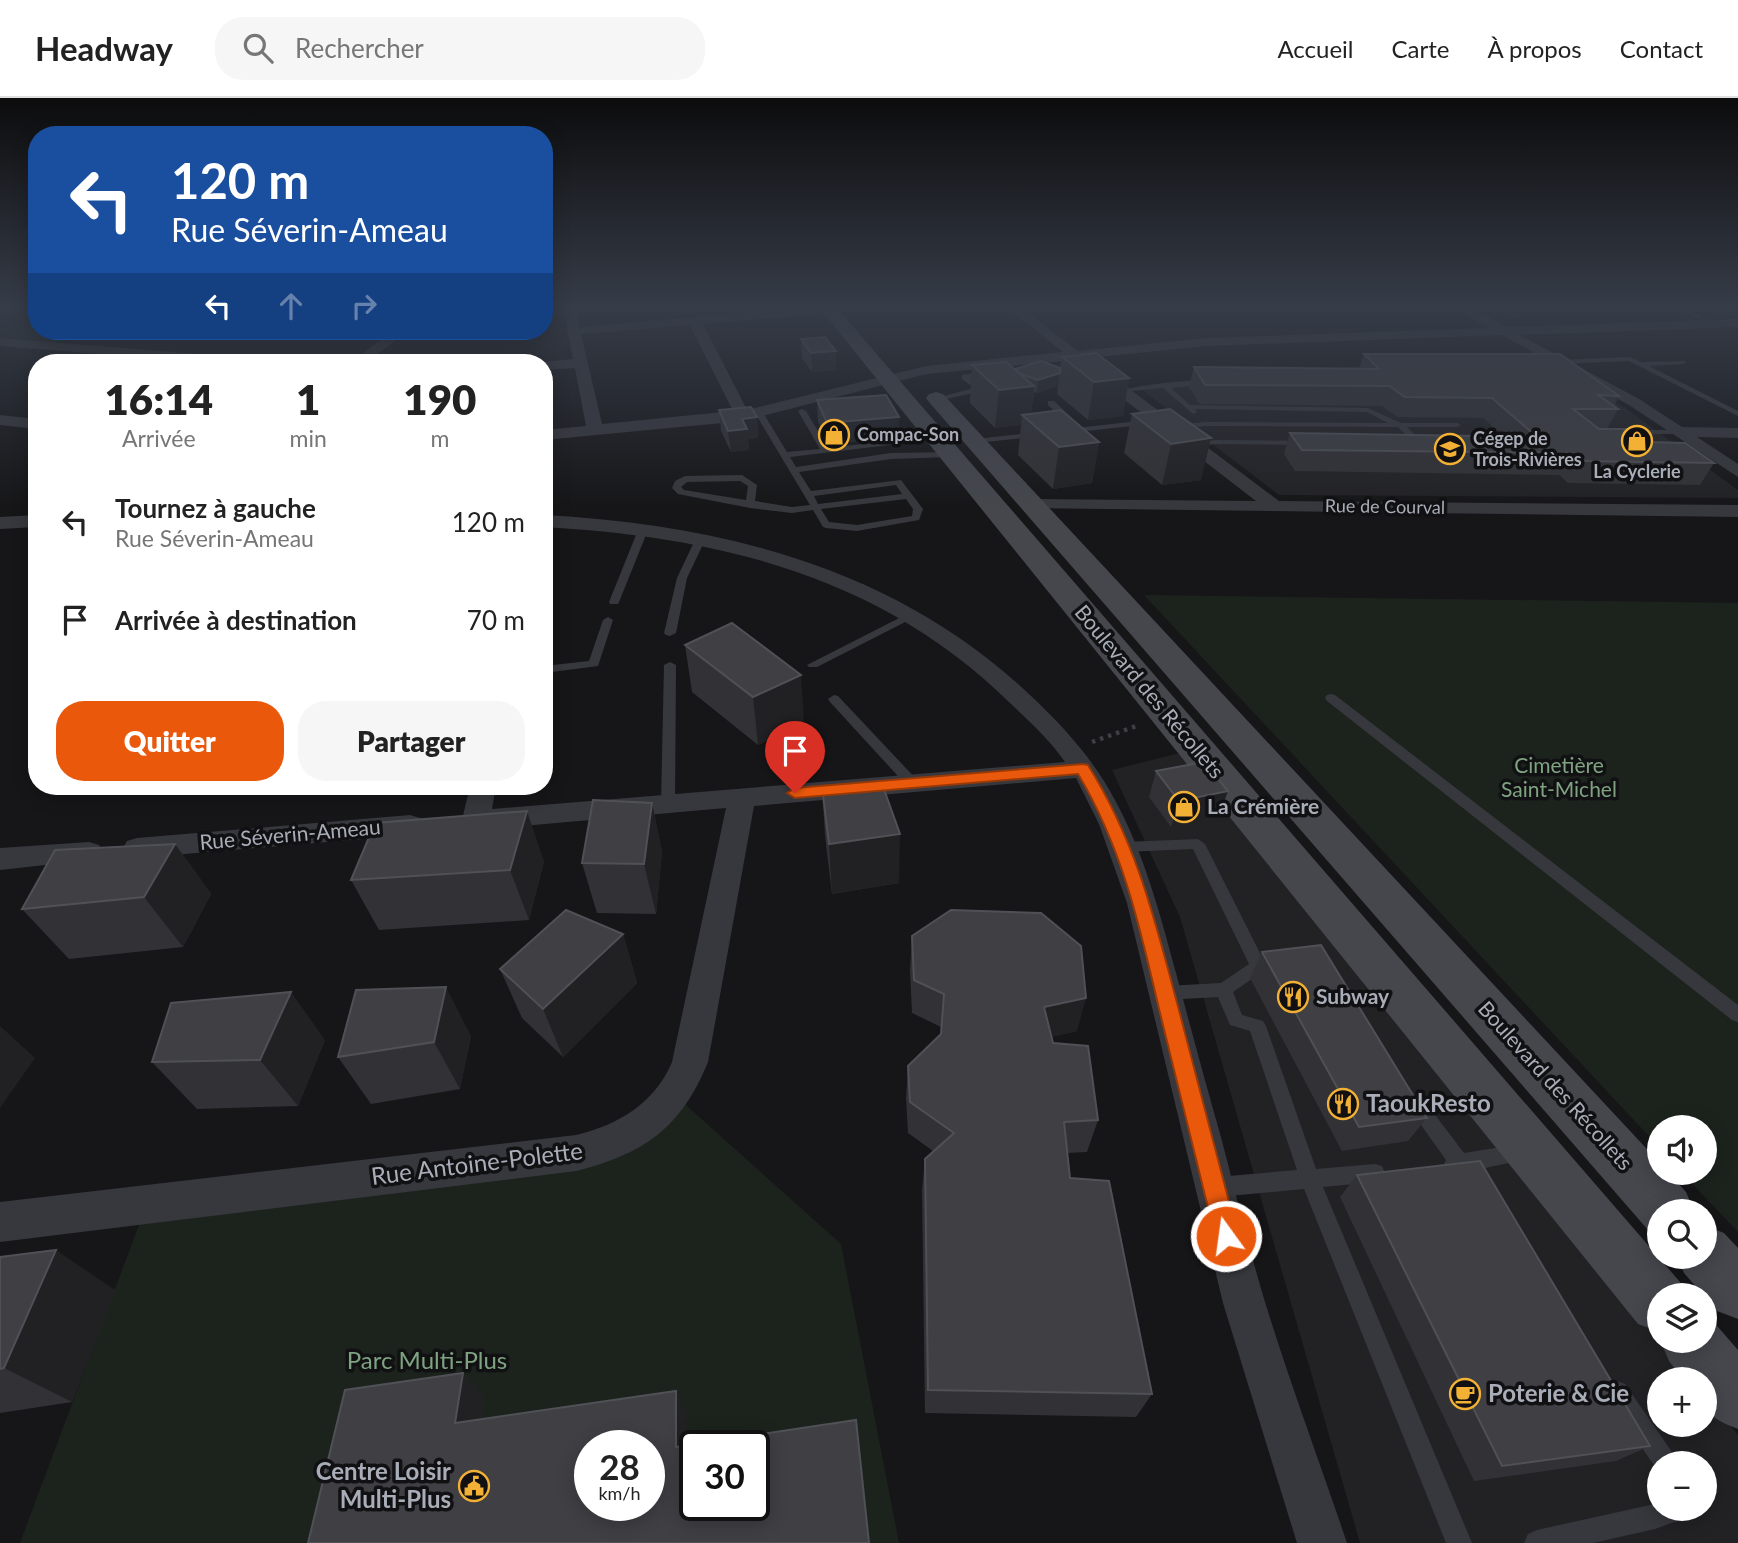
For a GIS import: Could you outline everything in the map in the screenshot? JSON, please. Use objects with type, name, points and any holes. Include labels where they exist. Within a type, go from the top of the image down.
[{"type":"main road","name":"Boulevard des Récollets","points":[[893,373],[963,447],[1164,711],[1647,1289]]},
{"type":"main road","name":"Boulevard des Récollets","points":[[963,447],[1032,504],[1656,1199]]},
{"type":"main road","points":[[1717,1267],[1738,1290]]},
{"type":"main road","points":[[1701,1353],[1738,1398]]},
{"type":"street","points":[[582,373],[595,430]]},
{"type":"street","points":[[727,373],[751,414]]},
{"type":"street","points":[[553,434],[751,414],[956,373]]},
{"type":"street","points":[[1096,373],[1122,390],[1274,506]]},
{"type":"street","points":[[1578,373],[1634,402],[1738,472]]},
{"type":"street","points":[[775,410],[802,411],[843,407]]},
{"type":"street","points":[[0,421],[28,423]]},
{"type":"street","points":[[1680,432],[1738,433]]},
{"type":"street","name":"Rue de Courval","points":[[1032,504],[1738,511]]},
{"type":"street","points":[[0,523],[28,521]]},
{"type":"street","points":[[553,523],[643,530],[700,540],[775,558],[820,573],[911,615],[979,660],[1020,697],[1077,759],[1105,805],[1124,847],[1142,903],[1252,1329],[1322,1543]]},
{"type":"street","name":"Rue Séverin-Ameau","points":[[0,859],[913,783],[1077,759]]},
{"type":"street","points":[[476,820],[481,795]]},
{"type":"street","name":"Rue Antoine-Polette","points":[[0,1222],[576,1153],[597,1149],[633,1133],[663,1110],[688,1069],[742,798]]},
{"type":"lane","points":[[969,373],[965,377],[979,389]]},
{"type":"lane","points":[[1658,373],[1738,414]]},
{"type":"lane","points":[[1122,390],[1218,381]]},
{"type":"lane","points":[[904,385],[979,389],[992,385]]},
{"type":"lane","points":[[1164,385],[1205,424],[1230,442]]},
{"type":"lane","points":[[1051,403],[1079,430]]},
{"type":"lane","points":[[1188,407],[1368,411],[1401,425],[1420,444],[1406,444]]},
{"type":"lane","points":[[802,411],[825,451]]},
{"type":"lane","points":[[751,414],[786,455],[794,470],[826,525],[857,528],[916,519],[918,509],[898,481],[808,494]]},
{"type":"lane","points":[[794,470],[1079,430],[1167,424],[1457,425]]},
{"type":"lane","points":[[1601,431],[1680,432]]},
{"type":"lane","points":[[786,455],[906,441]]},
{"type":"lane","points":[[1193,444],[1311,443]]},
{"type":"lane","points":[[750,505],[753,485],[742,478],[685,479],[676,488],[681,492],[750,505],[792,510],[908,496]]},
{"type":"lane","points":[[614,602],[643,530]]},
{"type":"lane","points":[[670,633],[682,578],[700,540]]},
{"type":"lane","points":[[813,665],[911,615]]},
{"type":"lane","points":[[553,669],[594,664],[608,620]]},
{"type":"lane","points":[[668,804],[670,665]]},
{"type":"lane","points":[[1331,698],[1738,1015]]},
{"type":"lane","points":[[834,699],[913,783]]},
{"type":"lane","points":[[1124,847],[1198,844],[1258,966]]},
{"type":"lane","points":[[1166,993],[1224,990],[1258,966],[1296,961]]},
{"type":"lane","points":[[1224,990],[1236,1020],[1257,1026],[1310,1180],[1460,1543]]},
{"type":"lane","points":[[1404,1088],[1484,1198]]},
{"type":"lane","points":[[1433,1167],[1532,1151]]},
{"type":"lane","points":[[1214,1187],[1392,1171]]},
{"type":"lane","points":[[1602,1371],[1658,1451]]},
{"type":"lane","points":[[1537,1543],[1647,1519]]},
{"type":"path","points":[[1077,759],[1164,711]]},
{"type":"shaded area","name":"Cégep de Trois-Rivières","points":[[1244,373],[1563,373],[1625,408],[1738,490],[1738,498],[1279,495],[1137,386]]},
{"type":"shaded area","points":[[1188,751],[1647,1321],[1647,1353],[1672,1353],[1683,1367],[1647,1367],[1647,1437],[1717,1437],[1717,1408],[1738,1435],[1738,1543],[1360,1543],[1180,917],[1112,770]]},
{"type":"green space","name":"Cimetière Saint-Michel","points":[[1144,595],[1738,603],[1738,1232],[1717,1210],[1717,1199],[1707,1199],[1693,1185],[1717,1185],[1717,1115],[1647,1115],[1647,1134]]},
{"type":"green space","name":"Parc Multi-Plus","points":[[678,1098],[841,1244],[899,1543],[20,1543],[145,1209],[574,1161]]},
{"type":"building","points":[[981,373],[1019,373],[1034,386],[999,390]]},
{"type":"building","points":[[1019,373],[1059,373],[1038,380]]},
{"type":"building","points":[[1083,373],[1123,373],[1129,378],[1094,382]]},
{"type":"building","points":[[1198,373],[1587,373],[1619,396],[1598,395],[1618,409],[1573,409],[1599,429],[1632,429],[1650,442],[1685,443],[1714,463],[1579,461],[1570,453],[1302,450],[1290,433],[1537,437],[1492,398],[1405,397],[1389,386],[1205,385]]},
{"type":"building","points":[[886,395],[899,417],[827,423],[817,400]]},
{"type":"building","points":[[751,407],[757,417],[742,419],[747,429],[728,431],[719,410]]},
{"type":"building","points":[[1170,409],[1211,438],[1171,444],[1132,414]]},
{"type":"building","points":[[1061,410],[1099,442],[1059,447],[1022,415]]},
{"type":"building","points":[[732,623],[801,675],[753,697],[685,645]]},
{"type":"building","points":[[1204,762],[1228,791],[1179,801],[1156,771]]},
{"type":"building","points":[[881,781],[900,834],[829,844],[822,787]]},
{"type":"building","points":[[593,800],[652,803],[644,864],[582,863]]},
{"type":"building","points":[[527,811],[510,870],[351,880],[375,823]]},
{"type":"building","points":[[175,844],[144,897],[22,909],[55,850]]},
{"type":"building","points":[[566,910],[623,934],[543,1009],[500,969]]},
{"type":"building","points":[[951,910],[1041,913],[1081,946],[1086,998],[1044,1007],[1053,1043],[1088,1046],[1098,1120],[1064,1122],[1070,1178],[1109,1181],[1152,1394],[928,1390],[925,1159],[954,1133],[910,1102],[908,1066],[941,1034],[944,994],[914,980],[912,936]]},
{"type":"building","points":[[1321,945],[1427,1118],[1359,1127],[1262,952]]},
{"type":"building","points":[[446,987],[434,1042],[338,1057],[356,990]]},
{"type":"building","points":[[291,992],[260,1060],[152,1062],[171,1003]]},
{"type":"building","points":[[1480,1161],[1650,1446],[1502,1466],[1357,1175]]},
{"type":"building","points":[[56,1250],[4,1368],[0,1369],[0,1257]]},
{"type":"building","name":"Centre Loisir Multi-Plus","points":[[463,1373],[455,1423],[676,1391],[679,1521],[770,1521],[770,1433],[856,1420],[869,1543],[308,1543],[345,1390]]},
{"type":"place","name":"Compac-Son","points":[[834,435]]},
{"type":"place","name":"La Cyclerie","points":[[1637,441]]},
{"type":"place","name":"Cégep de Trois-Rivières","points":[[1450,449]]},
{"type":"place","name":"La Crémière","points":[[1184,807]]},
{"type":"place","name":"Subway","points":[[1293,997]]},
{"type":"place","name":"TaoukResto","points":[[1343,1104]]},
{"type":"place","name":"Poterie & Cie","points":[[1465,1394]]},
{"type":"place","name":"Centre Loisir Multi-Plus","points":[[474,1486]]},
{"type":"route","points":[[795,793],[1083,769],[1105,805],[1122,842],[1142,903],[1226,1236]]}]
